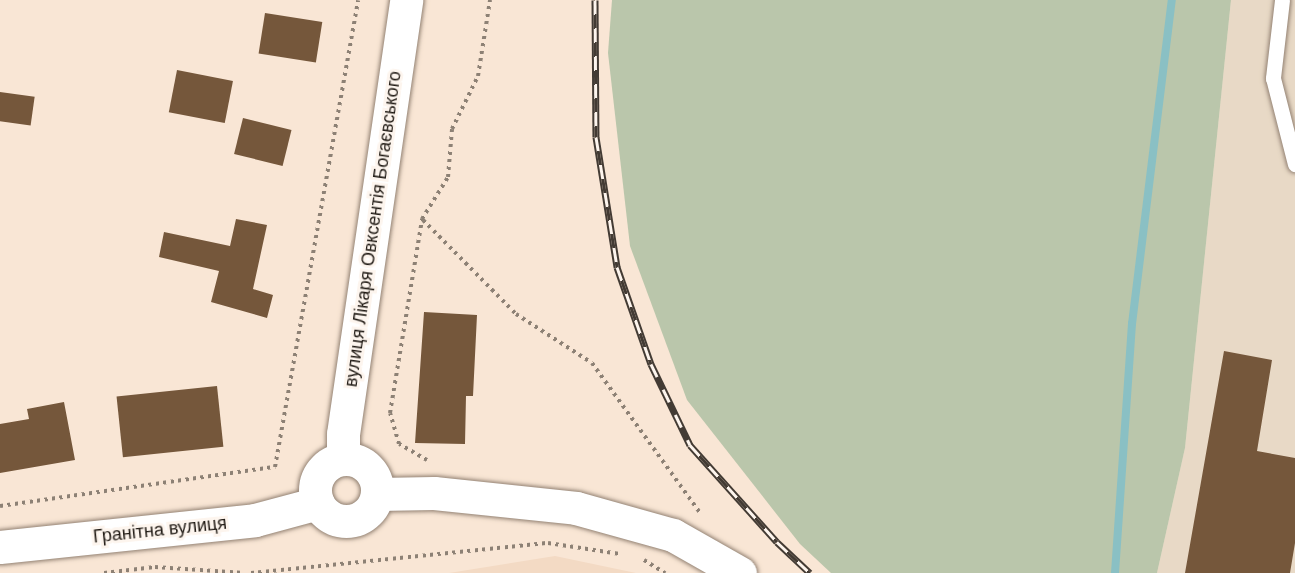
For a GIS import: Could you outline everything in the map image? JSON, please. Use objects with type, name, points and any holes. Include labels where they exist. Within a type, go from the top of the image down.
[{"type":"street","name":"вулиця Лікаря Овксентія Богаєвського","points":[[343,459],[343,434],[406,0]]},
{"type":"street","points":[[343,459],[363,464],[371,471],[376,494],[370,510],[352,520],[332,518],[318,503],[315,494],[319,474],[334,461],[343,459]]},
{"type":"street","points":[[376,494],[434,493],[576,508],[673,535],[740,573]]},
{"type":"street","name":"Гранітна вулиця","points":[[0,547],[255,520],[318,503]]},
{"type":"lane","points":[[1282,0],[1273,78],[1295,164]]},
{"type":"path","points":[[0,506],[275,467],[357,0]]},
{"type":"path","points":[[434,462],[415,457],[399,444],[390,413],[422,219],[448,177],[452,129],[478,76],[490,0]]},
{"type":"path","points":[[422,219],[516,314],[592,363],[707,523]]},
{"type":"path","points":[[251,573],[548,543],[625,555]]},
{"type":"path","points":[[636,557],[665,573]]},
{"type":"path","points":[[104,573],[155,567],[245,573]]},
{"type":"shaded area","points":[[1231,0],[1295,0],[1295,573],[1157,573],[1185,448]]},
{"type":"shaded area","points":[[555,556],[636,573],[449,573]]},
{"type":"green space","points":[[612,0],[1231,0],[1185,448],[1157,573],[831,573],[800,544],[687,400],[630,246],[608,53]]},
{"type":"building","points":[[265,13],[322,22],[316,63],[259,53]]},
{"type":"building","points":[[177,70],[233,81],[225,123],[169,112]]},
{"type":"building","points":[[0,92],[35,97],[31,126],[0,121]]},
{"type":"building","points":[[243,118],[292,130],[283,166],[234,154]]},
{"type":"building","points":[[236,219],[267,225],[253,289],[273,295],[267,318],[211,302],[219,271],[159,257],[164,232],[230,246]]},
{"type":"building","points":[[424,312],[477,315],[473,396],[466,396],[465,444],[415,443]]},
{"type":"building","points":[[1224,351],[1272,360],[1257,451],[1295,458],[1295,543],[1290,573],[1185,573]]},
{"type":"building","points":[[217,386],[223,447],[123,457],[117,397]]},
{"type":"building","points":[[64,402],[75,460],[0,473],[0,424],[29,419],[27,409]]},
{"type":"waterway","points":[[1115,573],[1132,324],[1172,0]]},
{"type":"railway","points":[[595,0],[596,137],[617,267],[651,364],[690,445],[777,542],[810,573]]}]
